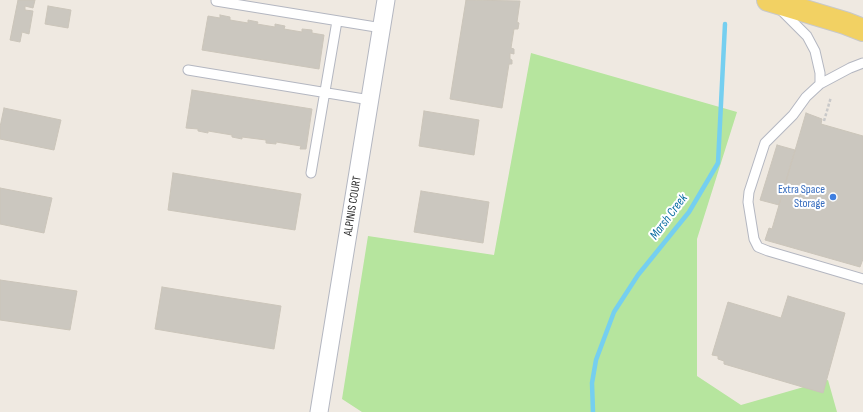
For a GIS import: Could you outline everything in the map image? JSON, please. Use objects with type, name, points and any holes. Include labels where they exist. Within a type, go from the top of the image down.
[{"type":"main road","points":[[770,1],[845,23],[863,30]]},
{"type":"street","name":"ALPINIS COURT","points":[[319,412],[386,0]]},
{"type":"lane","points":[[216,1],[382,28]]},
{"type":"lane","points":[[770,1],[807,36],[815,51],[820,74],[820,84]]},
{"type":"lane","points":[[311,173],[337,21]]},
{"type":"lane","points":[[863,63],[850,68],[820,84],[806,97],[793,115],[766,143],[749,192],[748,202],[754,239],[758,247],[863,279]]},
{"type":"lane","points":[[188,70],[370,100]]},
{"type":"path","points":[[824,121],[831,97]]},
{"type":"green space","points":[[531,53],[737,112],[697,239],[697,376],[741,405],[828,380],[837,412],[362,412],[342,399],[368,236],[494,255]]},
{"type":"building","points":[[18,0],[35,0],[33,8],[25,6],[25,10],[33,11],[29,34],[22,32],[20,42],[10,40]]},
{"type":"building","points":[[466,0],[520,1],[517,22],[519,23],[518,29],[514,29],[511,48],[514,49],[514,54],[510,53],[512,64],[509,64],[502,108],[450,99]]},
{"type":"building","points":[[48,6],[71,10],[68,28],[45,24]]},
{"type":"building","points":[[220,15],[230,17],[230,20],[248,23],[248,20],[258,22],[257,24],[275,27],[275,24],[285,26],[284,29],[302,32],[302,29],[312,30],[312,33],[324,35],[319,69],[202,50],[208,16],[220,18]]},
{"type":"building","points":[[192,90],[312,109],[306,149],[300,149],[301,146],[276,142],[276,144],[266,143],[266,140],[242,137],[242,139],[232,137],[232,135],[208,131],[208,133],[198,131],[198,129],[186,128]]},
{"type":"building","points":[[4,108],[61,120],[54,150],[0,139],[0,127]]},
{"type":"building","points":[[424,111],[479,120],[474,155],[419,146]]},
{"type":"building","points":[[806,113],[822,119],[821,124],[863,136],[863,259],[860,267],[765,240],[769,228],[772,229]]},
{"type":"building","points":[[777,145],[795,150],[779,205],[760,200]]},
{"type":"building","points":[[173,173],[301,194],[295,230],[168,210]]},
{"type":"building","points":[[0,188],[52,198],[44,233],[0,224]]},
{"type":"building","points":[[421,191],[489,202],[483,243],[414,232]]},
{"type":"building","points":[[0,280],[77,291],[70,330],[0,320]]},
{"type":"building","points":[[162,287],[281,306],[274,349],[155,329]]},
{"type":"building","points":[[788,296],[845,313],[823,393],[724,364],[724,361],[718,359],[718,356],[712,355],[728,302],[781,318]]},
{"type":"waterway","name":"Marsh Creek","points":[[593,412],[592,383],[596,360],[614,312],[638,275],[689,212],[718,163],[725,24]]},
{"type":"place","name":"Extra Space Storage","points":[[833,197]]}]
